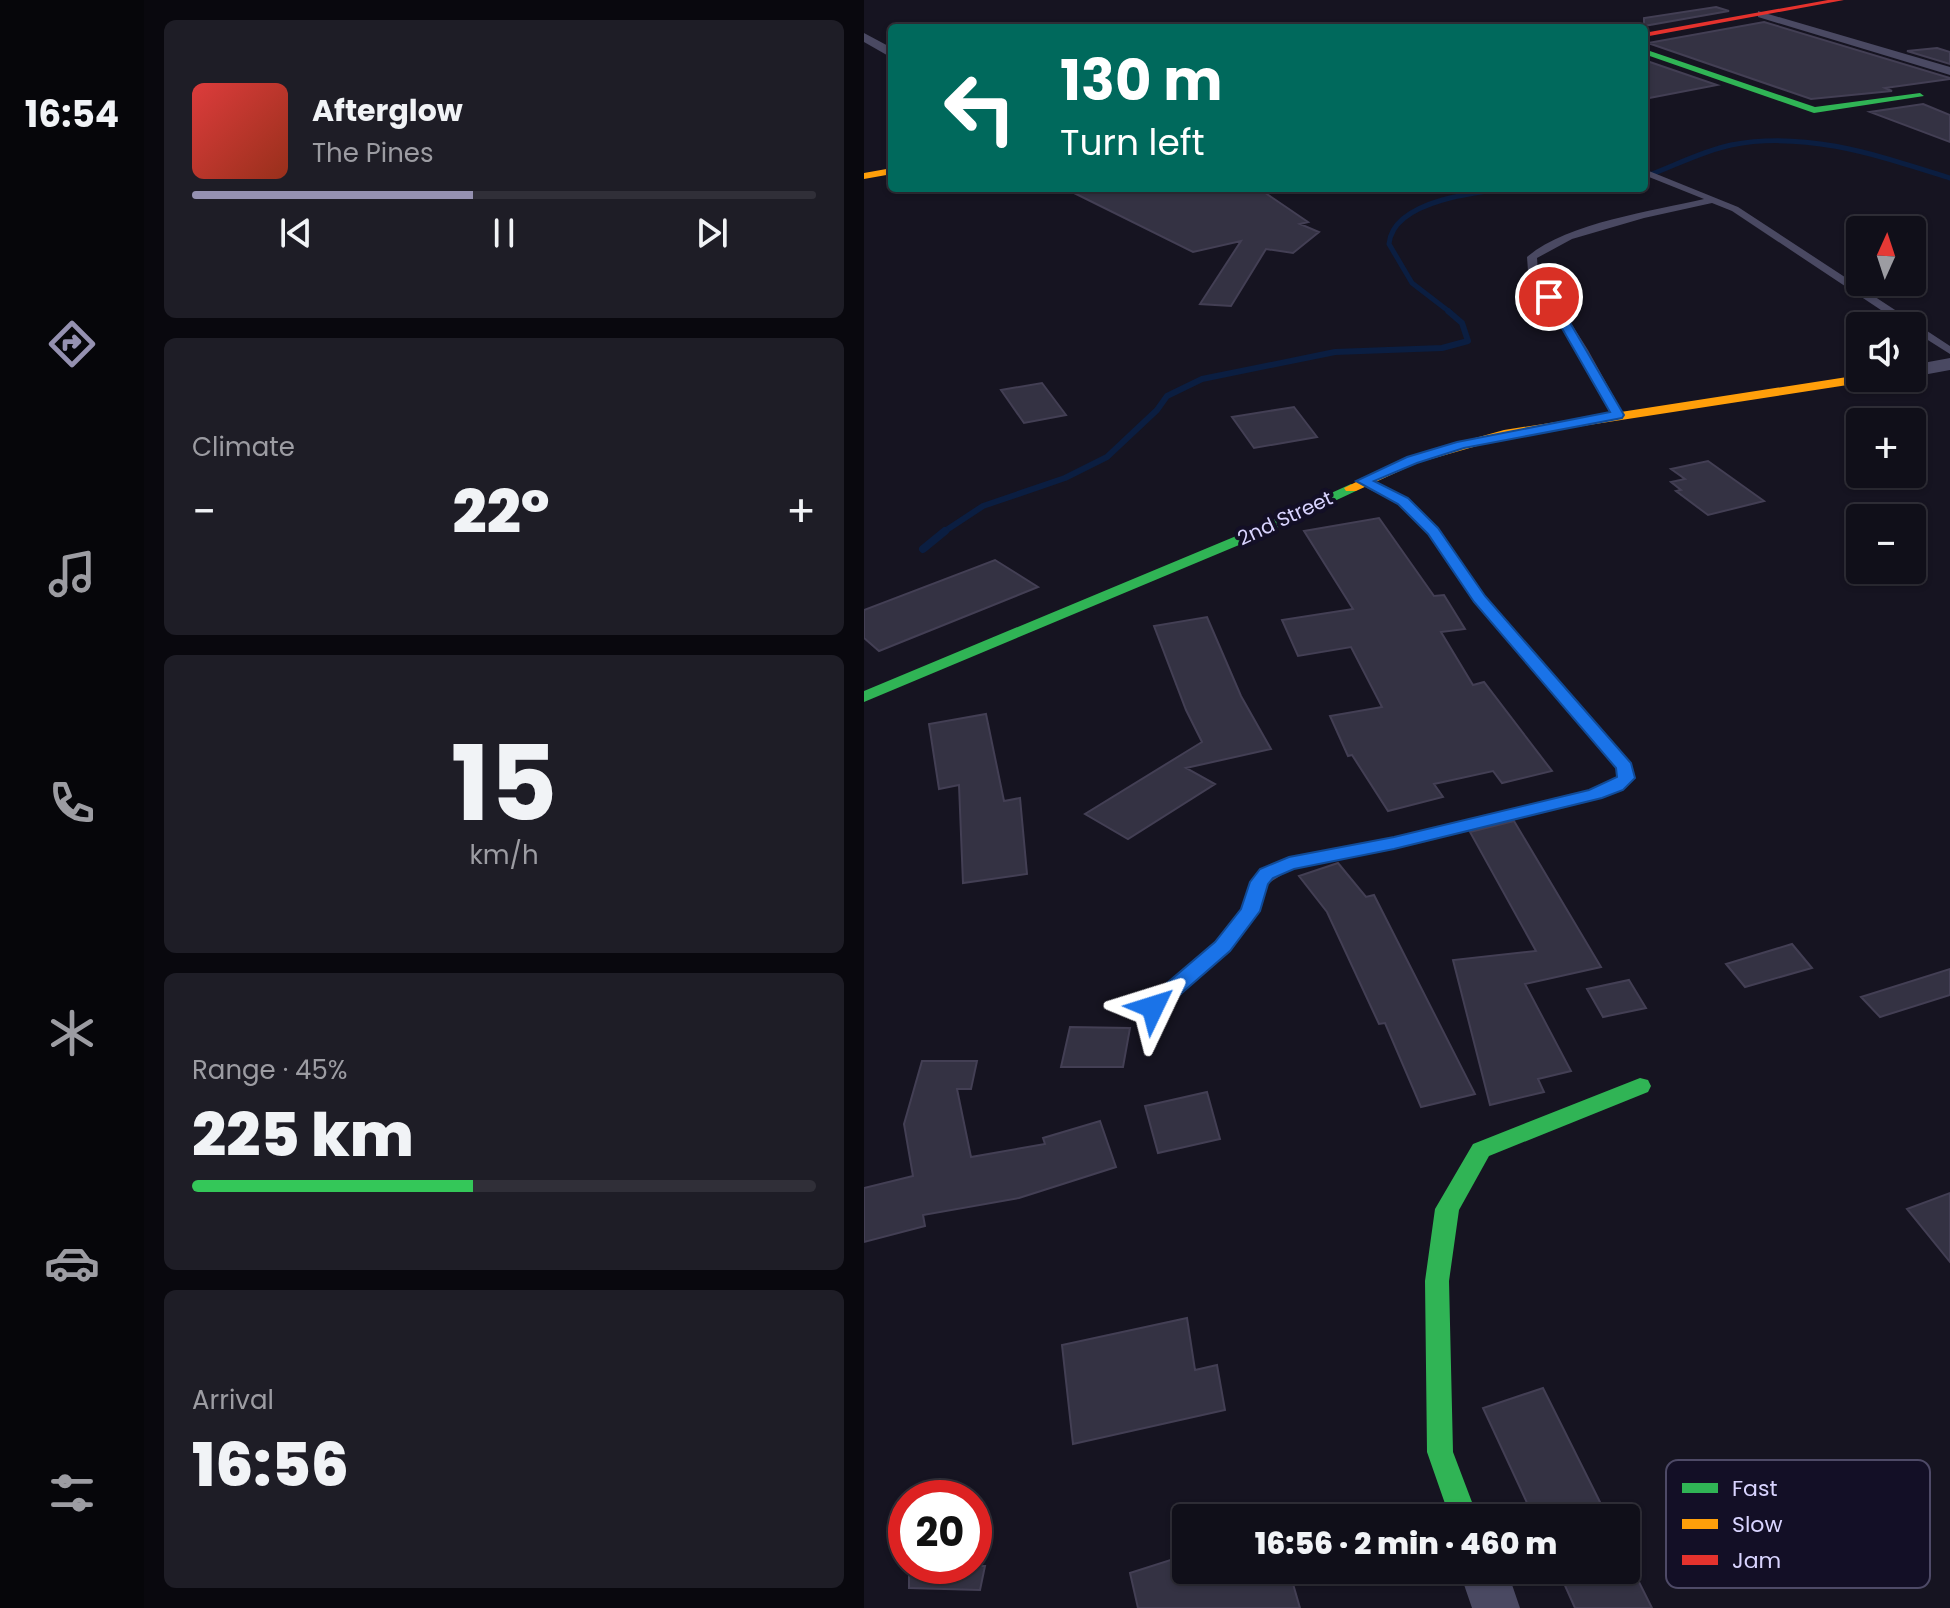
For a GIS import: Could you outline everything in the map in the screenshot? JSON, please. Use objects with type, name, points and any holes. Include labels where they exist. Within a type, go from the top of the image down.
[{"type":"street","points":[[1648,34],[1840,0]]},
{"type":"street","points":[[1762,14],[1950,71]]},
{"type":"street","points":[[864,37],[888,52]]},
{"type":"street","points":[[1648,52],[1814,110],[1920,96]]},
{"type":"street","points":[[864,176],[888,172]]},
{"type":"street","points":[[1926,368],[1950,364]]},
{"type":"street","name":"2nd Street","points":[[864,697],[1246,537],[1412,460],[1461,445],[1618,415],[1846,381]]},
{"type":"street","points":[[1459,1504],[1440,1452],[1437,1281],[1447,1209],[1481,1150],[1640,1086]]},
{"type":"street","points":[[1488,1584],[1496,1608]]},
{"type":"lane","points":[[1648,174],[1735,209],[1950,351]]},
{"type":"lane","points":[[1618,415],[1583,350],[1533,271],[1532,257],[1543,248],[1587,232],[1712,200]]},
{"type":"lane","points":[[1153,1007],[1222,947],[1251,911],[1259,882],[1267,874],[1289,863],[1394,843],[1595,794],[1617,786],[1626,778],[1625,767],[1480,599],[1433,531],[1403,501],[1363,481]]},
{"type":"building","points":[[1716,7],[1729,11],[1648,25],[1644,24],[1644,18]]},
{"type":"building","points":[[1764,22],[1950,79],[1885,88],[1892,91],[1811,99],[1648,43]]},
{"type":"building","points":[[1937,48],[1950,52],[1950,64],[1907,51]]},
{"type":"building","points":[[1648,61],[1717,85],[1648,98]]},
{"type":"building","points":[[1923,104],[1950,115],[1950,142],[1870,112]]},
{"type":"building","points":[[1072,192],[1264,192],[1308,222],[1300,224],[1319,232],[1293,253],[1266,249],[1231,306],[1200,304],[1241,241],[1193,252]]},
{"type":"building","points":[[1042,383],[1066,415],[1024,423],[1001,390]]},
{"type":"building","points":[[1294,407],[1317,437],[1254,448],[1232,417]]},
{"type":"building","points":[[1708,461],[1764,501],[1708,515],[1676,491],[1681,490],[1671,482],[1685,479],[1671,469]]},
{"type":"building","points":[[1379,518],[1434,596],[1444,595],[1465,629],[1441,632],[1473,685],[1484,682],[1552,771],[1502,783],[1493,771],[1434,784],[1443,797],[1388,811],[1352,755],[1348,756],[1330,716],[1382,707],[1351,647],[1298,656],[1282,620],[1353,609],[1304,531]]},
{"type":"building","points":[[995,560],[1038,587],[879,651],[864,638],[864,610]]},
{"type":"building","points":[[1207,617],[1241,696],[1271,749],[1186,768],[1215,784],[1128,839],[1085,814],[1202,742],[1186,710],[1154,626]]},
{"type":"building","points":[[986,714],[1004,801],[1020,798],[1027,874],[963,883],[959,785],[939,789],[929,724]]},
{"type":"building","points":[[1514,821],[1601,967],[1525,984],[1571,1071],[1538,1079],[1544,1092],[1490,1105],[1453,960],[1536,951],[1470,832]]},
{"type":"building","points":[[1338,863],[1366,897],[1374,895],[1475,1094],[1421,1107],[1385,1023],[1379,1024],[1327,912],[1299,876]]},
{"type":"building","points":[[1792,944],[1812,968],[1745,987],[1726,964]]},
{"type":"building","points":[[1950,969],[1950,995],[1880,1017],[1861,997]]},
{"type":"building","points":[[1629,980],[1646,1008],[1603,1017],[1587,989]]},
{"type":"building","points":[[1070,1027],[1130,1028],[1123,1067],[1061,1067]]},
{"type":"building","points":[[922,1061],[977,1061],[971,1089],[957,1089],[971,1157],[1045,1144],[1043,1138],[1100,1121],[1116,1167],[1019,1198],[923,1215],[925,1226],[864,1242],[864,1188],[913,1176],[904,1124]]},
{"type":"building","points":[[1207,1092],[1220,1139],[1158,1153],[1145,1106]]},
{"type":"building","points":[[1950,1193],[1950,1262],[1907,1209]]},
{"type":"building","points":[[1187,1318],[1195,1370],[1217,1365],[1225,1410],[1073,1444],[1062,1345]]},
{"type":"building","points":[[1543,1388],[1601,1504],[1528,1504],[1483,1408]]},
{"type":"building","points":[[1172,1560],[1172,1584],[1293,1584],[1300,1608],[1138,1608],[1130,1573]]},
{"type":"building","points":[[909,1584],[981,1584],[980,1590],[909,1588]]},
{"type":"building","points":[[1564,1584],[1640,1584],[1652,1608],[1575,1608]]},
{"type":"waterway","points":[[1648,175],[1731,145],[1787,141],[1870,154],[1950,178]]},
{"type":"waterway","points":[[1451,313],[1412,283],[1389,244],[1394,229],[1422,207],[1483,192]]},
{"type":"waterway","points":[[945,531],[983,506],[1065,478],[1107,457],[1157,410],[1167,396],[1202,379],[1335,352],[1442,348],[1468,341],[1462,323],[1448,311]]},
{"type":"waterway","points":[[923,549],[945,531]]},
{"type":"traffic: fast","points":[[1648,52],[1814,110],[1920,96]]},
{"type":"traffic: fast","points":[[864,697],[1246,537],[1351,488]]},
{"type":"traffic: fast","points":[[1459,1504],[1440,1452],[1437,1281],[1447,1209],[1481,1150],[1640,1086]]},
{"type":"traffic: slow","points":[[864,176],[888,172]]},
{"type":"traffic: slow","points":[[1351,488],[1412,460],[1504,434],[1846,381]]},
{"type":"traffic: jam","points":[[1648,34],[1840,0]]},
{"type":"route","points":[[1153,1007],[1222,947],[1251,911],[1259,882],[1267,874],[1289,863],[1394,843],[1595,794],[1617,786],[1626,778],[1625,767],[1480,599],[1433,531],[1403,501],[1363,481],[1412,460],[1461,445],[1504,434],[1618,415],[1583,350],[1549,297]]}]
